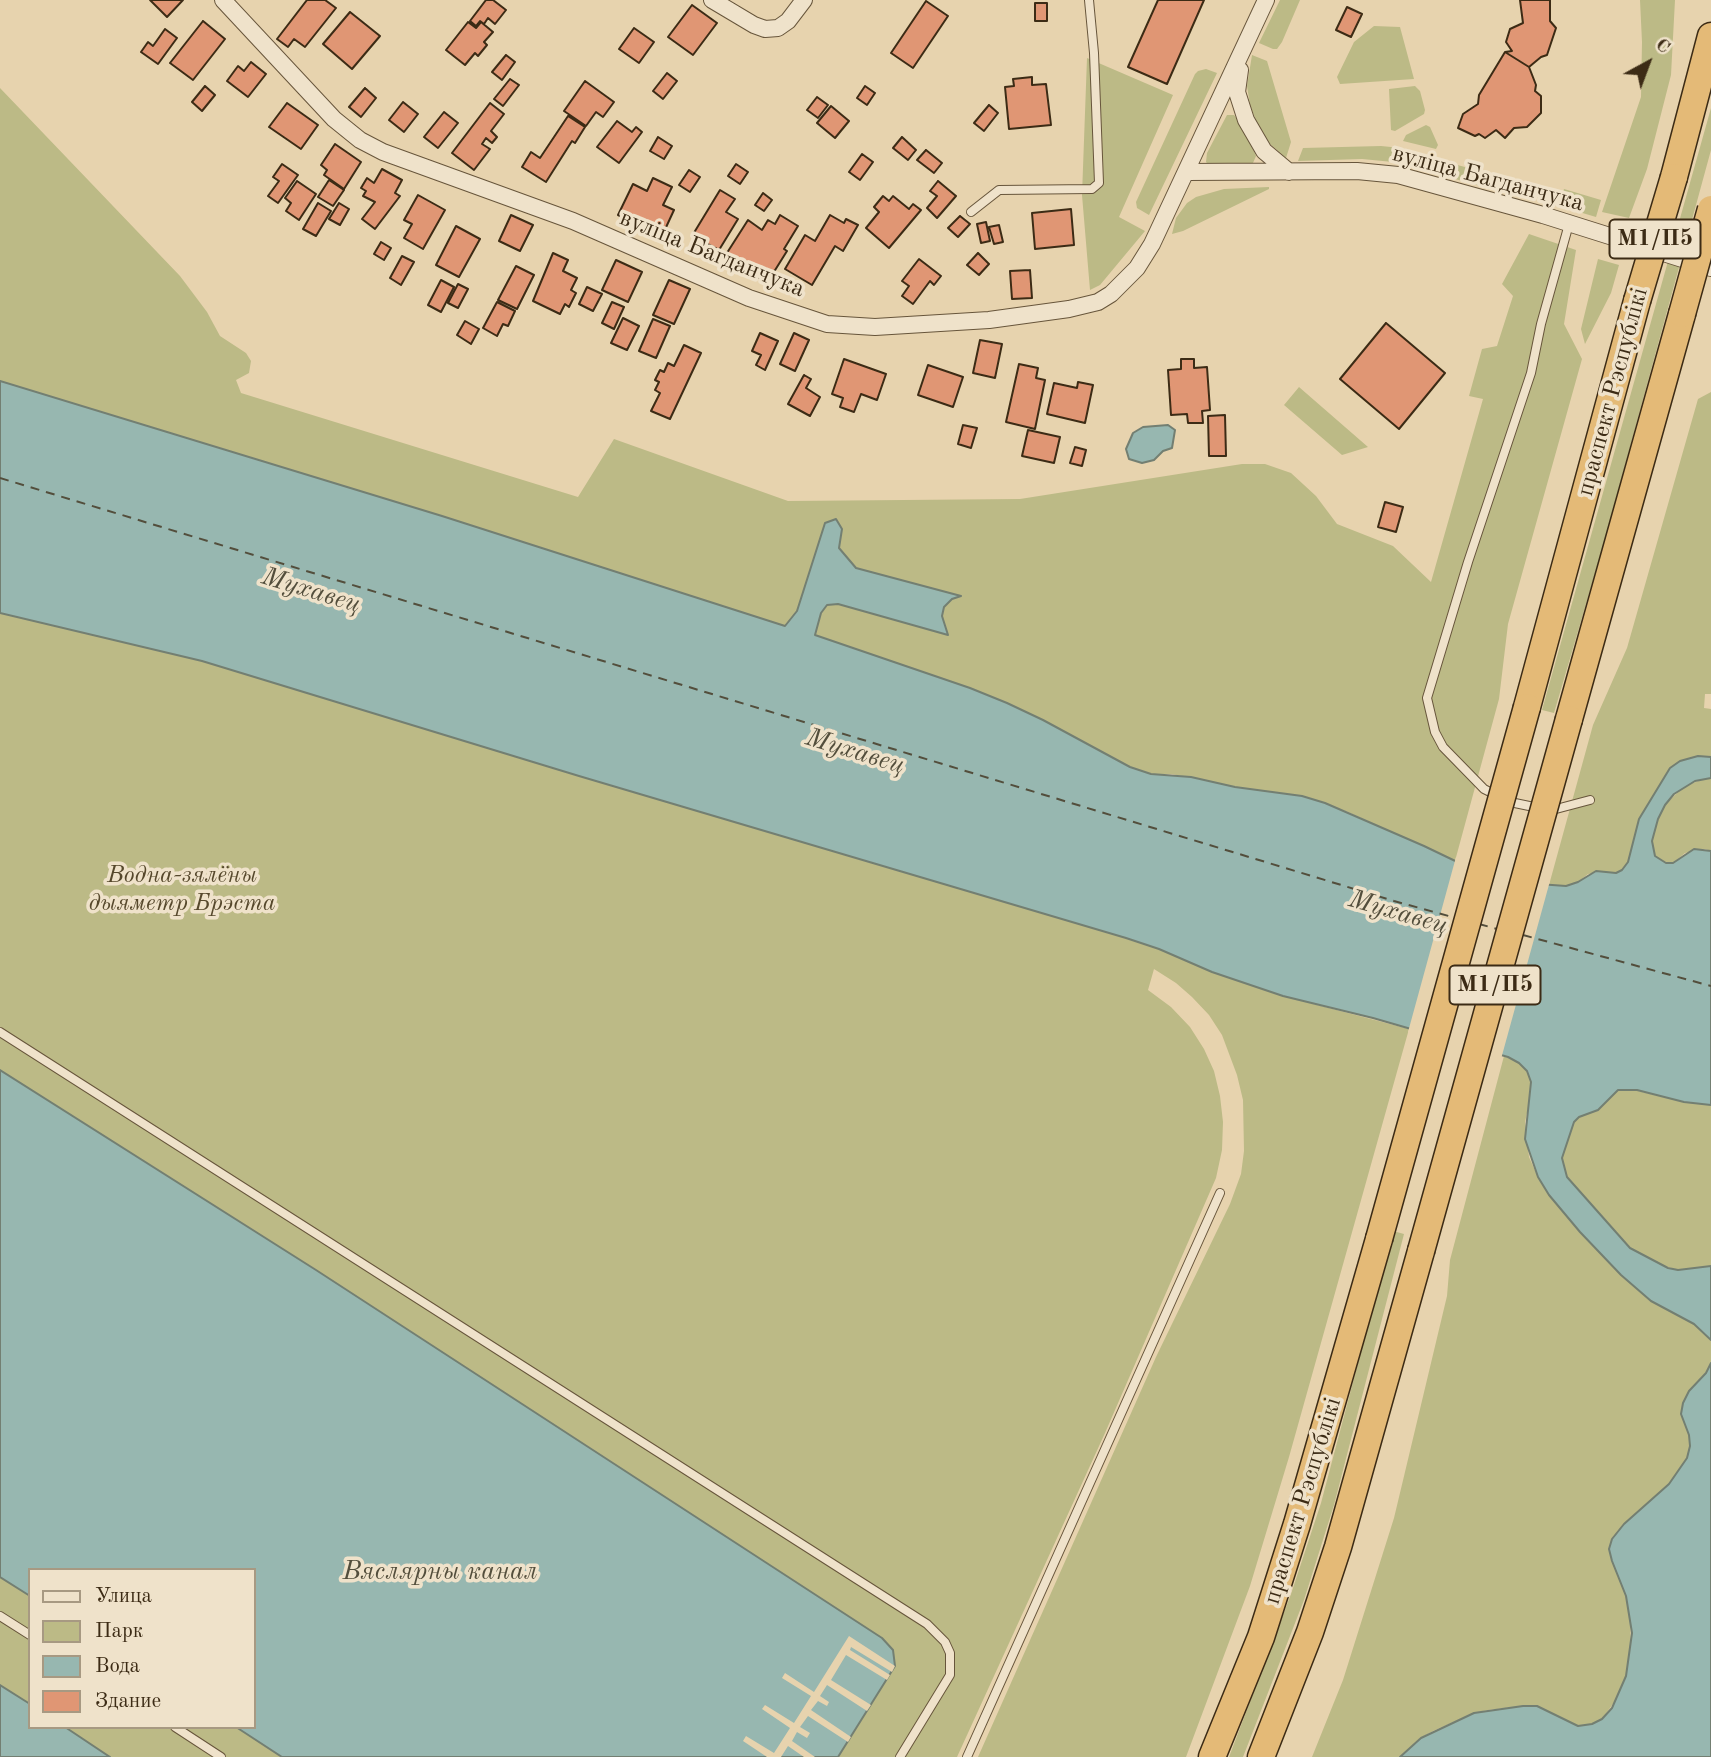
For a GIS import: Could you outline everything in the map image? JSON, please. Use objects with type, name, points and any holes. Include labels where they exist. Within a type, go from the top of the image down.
[{"type":"highway","name":"праспект Рэспублікі","points":[[1212,1757],[1261,1637],[1297,1524],[1379,1239],[1711,36]]},
{"type":"highway","name":"праспект Рэспублікі","points":[[1261,1757],[1310,1632],[1338,1547],[1711,209]]},
{"type":"street","name":"вуліца Багданчука","points":[[223,0],[334,120],[360,140],[383,152],[573,221],[749,298],[827,324],[875,327],[989,320],[1069,309],[1097,302],[1111,294],[1137,268],[1152,244],[1266,0]]},
{"type":"street","points":[[712,0],[765,29],[778,28],[788,21],[804,0]]},
{"type":"street","name":"вуліца Багданчука","points":[[1245,48],[1237,92],[1240,106],[1265,151],[1289,172]]},
{"type":"street","name":"вуліца Багданчука","points":[[1187,173],[1357,171],[1398,175],[1711,268]]},
{"type":"lane","points":[[971,212],[999,190],[1092,189],[1100,183],[1089,0]]},
{"type":"lane","points":[[1569,224],[1545,306],[1531,373],[1468,562],[1427,698],[1435,732],[1443,747],[1484,789],[1510,802],[1534,807],[1556,809],[1590,800]]},
{"type":"lane","points":[[0,1031],[927,1624],[945,1642],[950,1653],[950,1675],[900,1757]]},
{"type":"lane","points":[[967,1757],[1220,1193]]},
{"type":"lane","points":[[0,1616],[28,1634]]},
{"type":"lane","points":[[178,1729],[221,1757]]},
{"type":"green space","points":[[1280,0],[1300,0],[1282,42],[1277,49],[1273,49],[1259,43]]},
{"type":"green space","points":[[1640,0],[1675,0],[1671,75],[1647,169],[1629,218],[1602,212],[1641,97]]},
{"type":"green space","points":[[1374,26],[1400,27],[1414,79],[1340,84],[1337,77],[1354,42]]},
{"type":"green space","points":[[1252,55],[1267,61],[1291,142],[1286,158],[1270,144],[1258,126],[1250,105],[1247,86]]},
{"type":"green space","points":[[1087,58],[1173,95],[1119,217],[1145,231],[1100,285],[1090,290],[1082,195]]},
{"type":"green space","points":[[1206,69],[1217,73],[1149,215],[1137,208],[1136,202],[1195,74]]},
{"type":"green space","points":[[1415,86],[1420,91],[1424,114],[1395,131],[1391,130],[1389,89]]},
{"type":"green space","points":[[0,88],[180,276],[207,312],[220,336],[246,353],[251,361],[249,373],[236,380],[241,393],[578,497],[614,439],[788,501],[1020,499],[1242,464],[1265,464],[1291,473],[1316,496],[1337,524],[1393,546],[1431,582],[1483,399],[1469,396],[1482,349],[1497,346],[1513,296],[1502,284],[1529,234],[1576,250],[1564,324],[1582,359],[1508,624],[1499,699],[1455,861],[1348,812],[1302,796],[1235,787],[1172,774],[1151,774],[1130,767],[1043,720],[785,626],[442,516],[0,381]]},
{"type":"green space","points":[[1711,108],[1711,150],[1603,546],[1554,713],[1542,710]]},
{"type":"green space","points":[[1227,115],[1234,115],[1239,121],[1256,156],[1253,163],[1209,165],[1206,162],[1207,153]]},
{"type":"green space","points":[[1426,125],[1430,127],[1438,145],[1436,149],[1403,141],[1406,135]]},
{"type":"green space","points":[[1381,146],[1535,186],[1524,195],[1510,194],[1393,162],[1362,159],[1298,161],[1303,148]]},
{"type":"green space","points":[[1269,187],[1172,234],[1176,218],[1187,203],[1196,197],[1224,189]]},
{"type":"green space","points":[[1564,189],[1601,200],[1596,217],[1559,206]]},
{"type":"green space","points":[[1598,259],[1619,265],[1611,293],[1585,344],[1581,329]]},
{"type":"green space","points":[[1299,387],[1368,447],[1342,455],[1284,405]]},
{"type":"green space","points":[[1711,392],[1711,694],[1705,694],[1704,708],[1711,709],[1711,757],[1698,756],[1680,761],[1670,768],[1639,819],[1628,862],[1622,870],[1616,873],[1588,874],[1578,882],[1566,886],[1549,885],[1593,725],[1627,648],[1698,399]]},
{"type":"green space","name":"Водна-зялёны дыяметр Брэста","points":[[0,613],[202,661],[1126,938],[1283,996],[1409,1029],[1250,1586],[1186,1757],[978,1757],[1156,1357],[1230,1204],[1241,1174],[1244,1151],[1243,1100],[1222,1035],[1209,1015],[1192,997],[1154,969],[1148,990],[1171,1007],[1190,1027],[1214,1071],[1223,1122],[1222,1150],[1216,1178],[1105,1433],[957,1757],[110,1757],[68,1729],[256,1729],[256,1568],[28,1568],[28,1703],[0,1685]]},
{"type":"green space","points":[[1711,778],[1711,851],[1705,849],[1685,853],[1673,863],[1660,861],[1655,856],[1652,841],[1653,831],[1665,805],[1684,786]]},
{"type":"green space","points":[[1504,1056],[1519,1063],[1527,1071],[1531,1082],[1525,1122],[1529,1157],[1549,1195],[1621,1275],[1651,1301],[1694,1324],[1711,1340],[1711,1363],[1683,1403],[1681,1414],[1690,1446],[1687,1458],[1669,1484],[1624,1524],[1612,1561],[1630,1613],[1631,1653],[1618,1697],[1602,1719],[1578,1726],[1558,1716],[1523,1706],[1488,1710],[1474,1713],[1433,1731],[1420,1738],[1400,1757],[1312,1757],[1343,1680],[1394,1518],[1447,1296],[1450,1260]]},
{"type":"green space","points":[[1626,1088],[1684,1102],[1711,1105],[1711,1266],[1678,1270],[1640,1255],[1621,1241],[1567,1177],[1562,1158],[1574,1122],[1579,1117],[1598,1110],[1618,1090]]},
{"type":"green space","points":[[1393,1231],[1404,1234],[1334,1505],[1304,1600],[1243,1757],[1229,1757],[1291,1594],[1321,1503]]},
{"type":"water","name":"Мухавец","points":[[0,381],[442,516],[785,626],[797,611],[825,523],[836,519],[842,529],[839,548],[856,568],[961,596],[952,599],[944,607],[942,616],[948,635],[838,604],[827,605],[821,613],[815,635],[1007,703],[1130,767],[1151,774],[1191,777],[1235,787],[1302,796],[1325,803],[1497,881],[1566,886],[1596,871],[1616,873],[1622,870],[1628,862],[1639,819],[1670,768],[1680,761],[1698,756],[1711,757],[1711,778],[1695,781],[1674,794],[1658,819],[1652,841],[1655,856],[1666,863],[1673,863],[1694,849],[1711,851],[1711,1105],[1684,1102],[1637,1090],[1618,1090],[1598,1110],[1579,1117],[1574,1122],[1562,1158],[1567,1177],[1630,1248],[1668,1268],[1678,1270],[1711,1266],[1711,1340],[1694,1324],[1651,1301],[1621,1275],[1549,1195],[1538,1177],[1525,1139],[1531,1082],[1527,1071],[1508,1057],[1373,1018],[1283,996],[1126,938],[202,661],[0,613]]},
{"type":"water","points":[[1168,425],[1175,430],[1172,448],[1163,451],[1154,460],[1142,463],[1129,459],[1126,449],[1133,433],[1143,427]]},
{"type":"water","name":"Вяслярны канал","points":[[0,1070],[316,1270],[882,1638],[893,1650],[895,1666],[838,1757],[282,1757],[239,1729],[256,1729],[256,1568],[28,1568],[28,1595],[0,1577]]},
{"type":"water","points":[[1711,1363],[1711,1757],[1400,1757],[1421,1738],[1474,1713],[1537,1706],[1578,1726],[1602,1719],[1612,1708],[1626,1676],[1632,1633],[1626,1596],[1609,1549],[1612,1539],[1624,1524],[1669,1484],[1687,1458],[1690,1446],[1681,1414],[1683,1403]]},
{"type":"water","points":[[0,1685],[28,1703],[28,1729],[68,1729],[110,1757],[0,1757]]},
{"type":"pier","points":[[1456,857],[1498,878],[1550,881],[1501,1059],[1408,1032]]},
{"type":"pier","points":[[849,1636],[895,1666],[892,1672],[851,1647],[850,1650],[890,1675],[887,1680],[846,1655],[831,1680],[871,1705],[867,1711],[827,1685],[820,1696],[829,1702],[827,1706],[818,1701],[811,1710],[851,1737],[848,1742],[808,1716],[800,1727],[810,1733],[807,1738],[797,1732],[792,1741],[815,1757],[804,1757],[788,1746],[781,1757],[767,1757],[743,1741],[746,1736],[774,1753],[790,1728],[762,1709],[765,1705],[794,1723],[811,1696],[782,1678],[785,1673],[814,1692]]},
{"type":"building","points":[[150,0],[183,0],[167,17]]},
{"type":"building","points":[[307,0],[325,0],[336,8],[305,47],[294,39],[288,47],[277,39]]},
{"type":"building","points":[[486,0],[493,0],[506,10],[495,24],[488,18],[484,24],[480,21],[476,26],[470,21]]},
{"type":"building","points":[[1158,0],[1204,0],[1167,84],[1128,67]]},
{"type":"building","points":[[1520,0],[1550,0],[1550,21],[1556,28],[1547,55],[1529,67],[1505,52],[1512,51],[1506,42],[1510,29],[1523,23]]},
{"type":"building","points":[[926,1],[948,16],[913,68],[891,53]]},
{"type":"building","points":[[1035,3],[1047,3],[1047,21],[1035,21]]},
{"type":"building","points":[[692,5],[717,23],[693,55],[668,37]]},
{"type":"building","points":[[1347,7],[1362,14],[1351,37],[1336,30]]},
{"type":"building","points":[[350,12],[380,36],[352,69],[323,44]]},
{"type":"building","points":[[203,21],[225,39],[193,80],[170,63]]},
{"type":"building","points":[[468,22],[476,28],[481,22],[493,32],[484,42],[487,45],[478,56],[475,53],[465,65],[446,50]]},
{"type":"building","points":[[634,28],[654,42],[639,63],[619,49]]},
{"type":"building","points":[[165,29],[177,38],[158,64],[141,52],[148,42],[153,46]]},
{"type":"building","points":[[1505,52],[1529,67],[1536,85],[1535,91],[1541,96],[1541,113],[1527,127],[1514,128],[1505,138],[1496,130],[1485,138],[1458,128],[1463,114],[1478,104],[1479,95]]},
{"type":"building","points":[[506,55],[515,62],[502,80],[492,72]]},
{"type":"building","points":[[251,62],[266,74],[248,97],[227,81],[238,66],[244,71]]},
{"type":"building","points":[[667,73],[677,81],[663,99],[653,91]]},
{"type":"building","points":[[1032,77],[1032,85],[1046,84],[1051,125],[1009,129],[1005,87],[1014,86],[1013,79]]},
{"type":"building","points":[[510,79],[519,85],[503,106],[494,99]]},
{"type":"building","points":[[585,81],[614,102],[603,117],[596,112],[586,126],[564,111]]},
{"type":"building","points":[[205,86],[215,95],[202,111],[192,102]]},
{"type":"building","points":[[865,86],[875,93],[867,105],[857,98]]},
{"type":"building","points":[[365,88],[376,98],[361,117],[349,107]]},
{"type":"building","points":[[817,97],[828,105],[818,118],[807,110]]},
{"type":"building","points":[[403,102],[418,114],[404,132],[389,120]]},
{"type":"building","points":[[287,103],[318,125],[301,149],[269,127]]},
{"type":"building","points":[[490,103],[504,114],[491,131],[497,137],[492,143],[486,138],[482,144],[490,149],[474,170],[452,153]]},
{"type":"building","points":[[989,105],[998,113],[984,131],[974,123]]},
{"type":"building","points":[[831,106],[849,121],[835,138],[817,123]]},
{"type":"building","points":[[444,112],[458,123],[438,148],[424,137]]},
{"type":"building","points":[[568,116],[585,127],[575,143],[572,141],[546,182],[522,167],[531,152],[540,158]]},
{"type":"building","points":[[617,121],[632,132],[636,127],[642,132],[619,163],[597,147]]},
{"type":"building","points":[[658,137],[672,146],[664,159],[650,151]]},
{"type":"building","points":[[902,137],[916,150],[908,160],[893,148]]},
{"type":"building","points":[[335,144],[361,162],[344,189],[324,175],[327,170],[321,165]]},
{"type":"building","points":[[926,150],[942,163],[934,173],[917,160]]},
{"type":"building","points":[[862,154],[873,162],[860,180],[849,172]]},
{"type":"building","points":[[282,164],[298,175],[278,203],[268,196],[279,181],[273,177]]},
{"type":"building","points":[[736,164],[748,172],[740,184],[728,176]]},
{"type":"building","points":[[382,169],[402,180],[395,193],[400,196],[375,229],[362,219],[375,202],[363,196],[366,191],[361,188],[367,178],[374,183]]},
{"type":"building","points":[[689,170],[700,177],[690,192],[679,185]]},
{"type":"building","points":[[653,178],[672,187],[663,205],[674,210],[662,236],[618,215],[633,184],[647,191]]},
{"type":"building","points":[[329,180],[344,190],[333,206],[318,197]]},
{"type":"building","points":[[297,181],[316,194],[299,220],[286,211],[291,203],[285,198]]},
{"type":"building","points":[[938,181],[956,196],[937,218],[927,208],[937,196],[930,191]]},
{"type":"building","points":[[720,190],[735,199],[726,212],[738,219],[719,250],[692,236]]},
{"type":"building","points":[[763,193],[772,200],[764,211],[755,205]]},
{"type":"building","points":[[418,195],[445,210],[423,249],[404,238],[412,224],[404,220]]},
{"type":"building","points":[[883,196],[889,201],[893,196],[909,209],[913,204],[921,210],[889,248],[866,228],[879,212],[874,207]]},
{"type":"building","points":[[318,203],[331,211],[316,236],[303,229]]},
{"type":"building","points":[[339,203],[349,209],[340,225],[329,219]]},
{"type":"building","points":[[1071,209],[1074,245],[1035,249],[1032,213]]},
{"type":"building","points":[[511,215],[533,225],[520,251],[499,241]]},
{"type":"building","points":[[780,215],[798,226],[784,249],[787,251],[767,283],[725,256],[748,220],[762,230],[768,220],[775,224]]},
{"type":"building","points":[[830,215],[844,223],[846,219],[858,225],[843,251],[835,246],[812,285],[785,269],[805,235],[815,241]]},
{"type":"building","points":[[960,216],[970,224],[958,237],[948,228]]},
{"type":"building","points":[[986,222],[990,241],[981,243],[977,224]]},
{"type":"building","points":[[999,225],[1003,242],[994,244],[989,227]]},
{"type":"building","points":[[456,226],[480,239],[459,277],[436,265]]},
{"type":"building","points":[[381,242],[391,248],[384,260],[374,254]]},
{"type":"building","points":[[553,253],[568,260],[563,271],[577,278],[571,290],[576,293],[569,307],[565,304],[560,314],[533,301]]},
{"type":"building","points":[[978,253],[989,264],[979,275],[967,265]]},
{"type":"building","points":[[402,256],[414,262],[401,285],[390,278]]},
{"type":"building","points":[[919,259],[941,276],[934,285],[930,281],[913,304],[902,296],[909,286],[902,281]]},
{"type":"building","points":[[616,260],[642,272],[628,302],[602,290]]},
{"type":"building","points":[[516,266],[534,275],[517,309],[498,300]]},
{"type":"building","points":[[1030,270],[1032,298],[1012,299],[1010,271]]},
{"type":"building","points":[[441,280],[454,287],[441,312],[428,305]]},
{"type":"building","points":[[669,280],[690,289],[674,324],[653,315]]},
{"type":"building","points":[[458,284],[468,289],[458,308],[448,303]]},
{"type":"building","points":[[587,287],[602,294],[593,311],[579,304]]},
{"type":"building","points":[[497,302],[515,311],[508,326],[503,324],[497,336],[483,328]]},
{"type":"building","points":[[612,302],[624,307],[614,329],[602,323]]},
{"type":"building","points":[[623,318],[639,326],[627,350],[611,343]]},
{"type":"building","points":[[653,319],[670,326],[656,358],[639,351]]},
{"type":"building","points":[[465,321],[479,329],[471,344],[457,335]]},
{"type":"building","points":[[1386,323],[1445,373],[1399,429],[1340,379]]},
{"type":"building","points":[[760,333],[778,341],[765,370],[756,365],[761,355],[752,351]]},
{"type":"building","points":[[794,333],[809,340],[795,371],[780,364]]},
{"type":"building","points":[[980,340],[1002,344],[995,378],[973,373]]},
{"type":"building","points":[[684,345],[701,353],[670,419],[651,411],[660,393],[655,390],[659,382],[655,380],[660,370],[664,372],[668,363],[674,366]]},
{"type":"building","points":[[844,359],[886,374],[877,400],[861,394],[854,412],[840,407],[843,398],[832,394]]},
{"type":"building","points":[[1181,359],[1194,359],[1194,368],[1207,367],[1210,410],[1202,411],[1203,423],[1188,423],[1187,414],[1171,415],[1168,370],[1181,369]]},
{"type":"building","points":[[1019,364],[1038,368],[1036,378],[1045,380],[1035,429],[1006,422]]},
{"type":"building","points":[[928,365],[963,377],[953,407],[918,395]]},
{"type":"building","points":[[804,375],[811,379],[806,388],[820,397],[810,416],[788,404]]},
{"type":"building","points":[[1078,382],[1093,385],[1085,423],[1047,414],[1054,383],[1077,388]]},
{"type":"building","points":[[1225,415],[1226,456],[1209,456],[1208,416]]},
{"type":"building","points":[[963,425],[977,428],[971,448],[958,444]]},
{"type":"building","points":[[1028,430],[1060,437],[1054,463],[1022,456]]},
{"type":"building","points":[[1075,447],[1086,450],[1082,466],[1070,463]]},
{"type":"building","points":[[1385,502],[1403,507],[1396,532],[1378,527]]},
{"type":"ferry route","points":[[0,478],[1456,918]]},
{"type":"ferry route","points":[[1479,924],[1497,929]]},
{"type":"ferry route","points":[[1523,935],[1711,986]]}]
